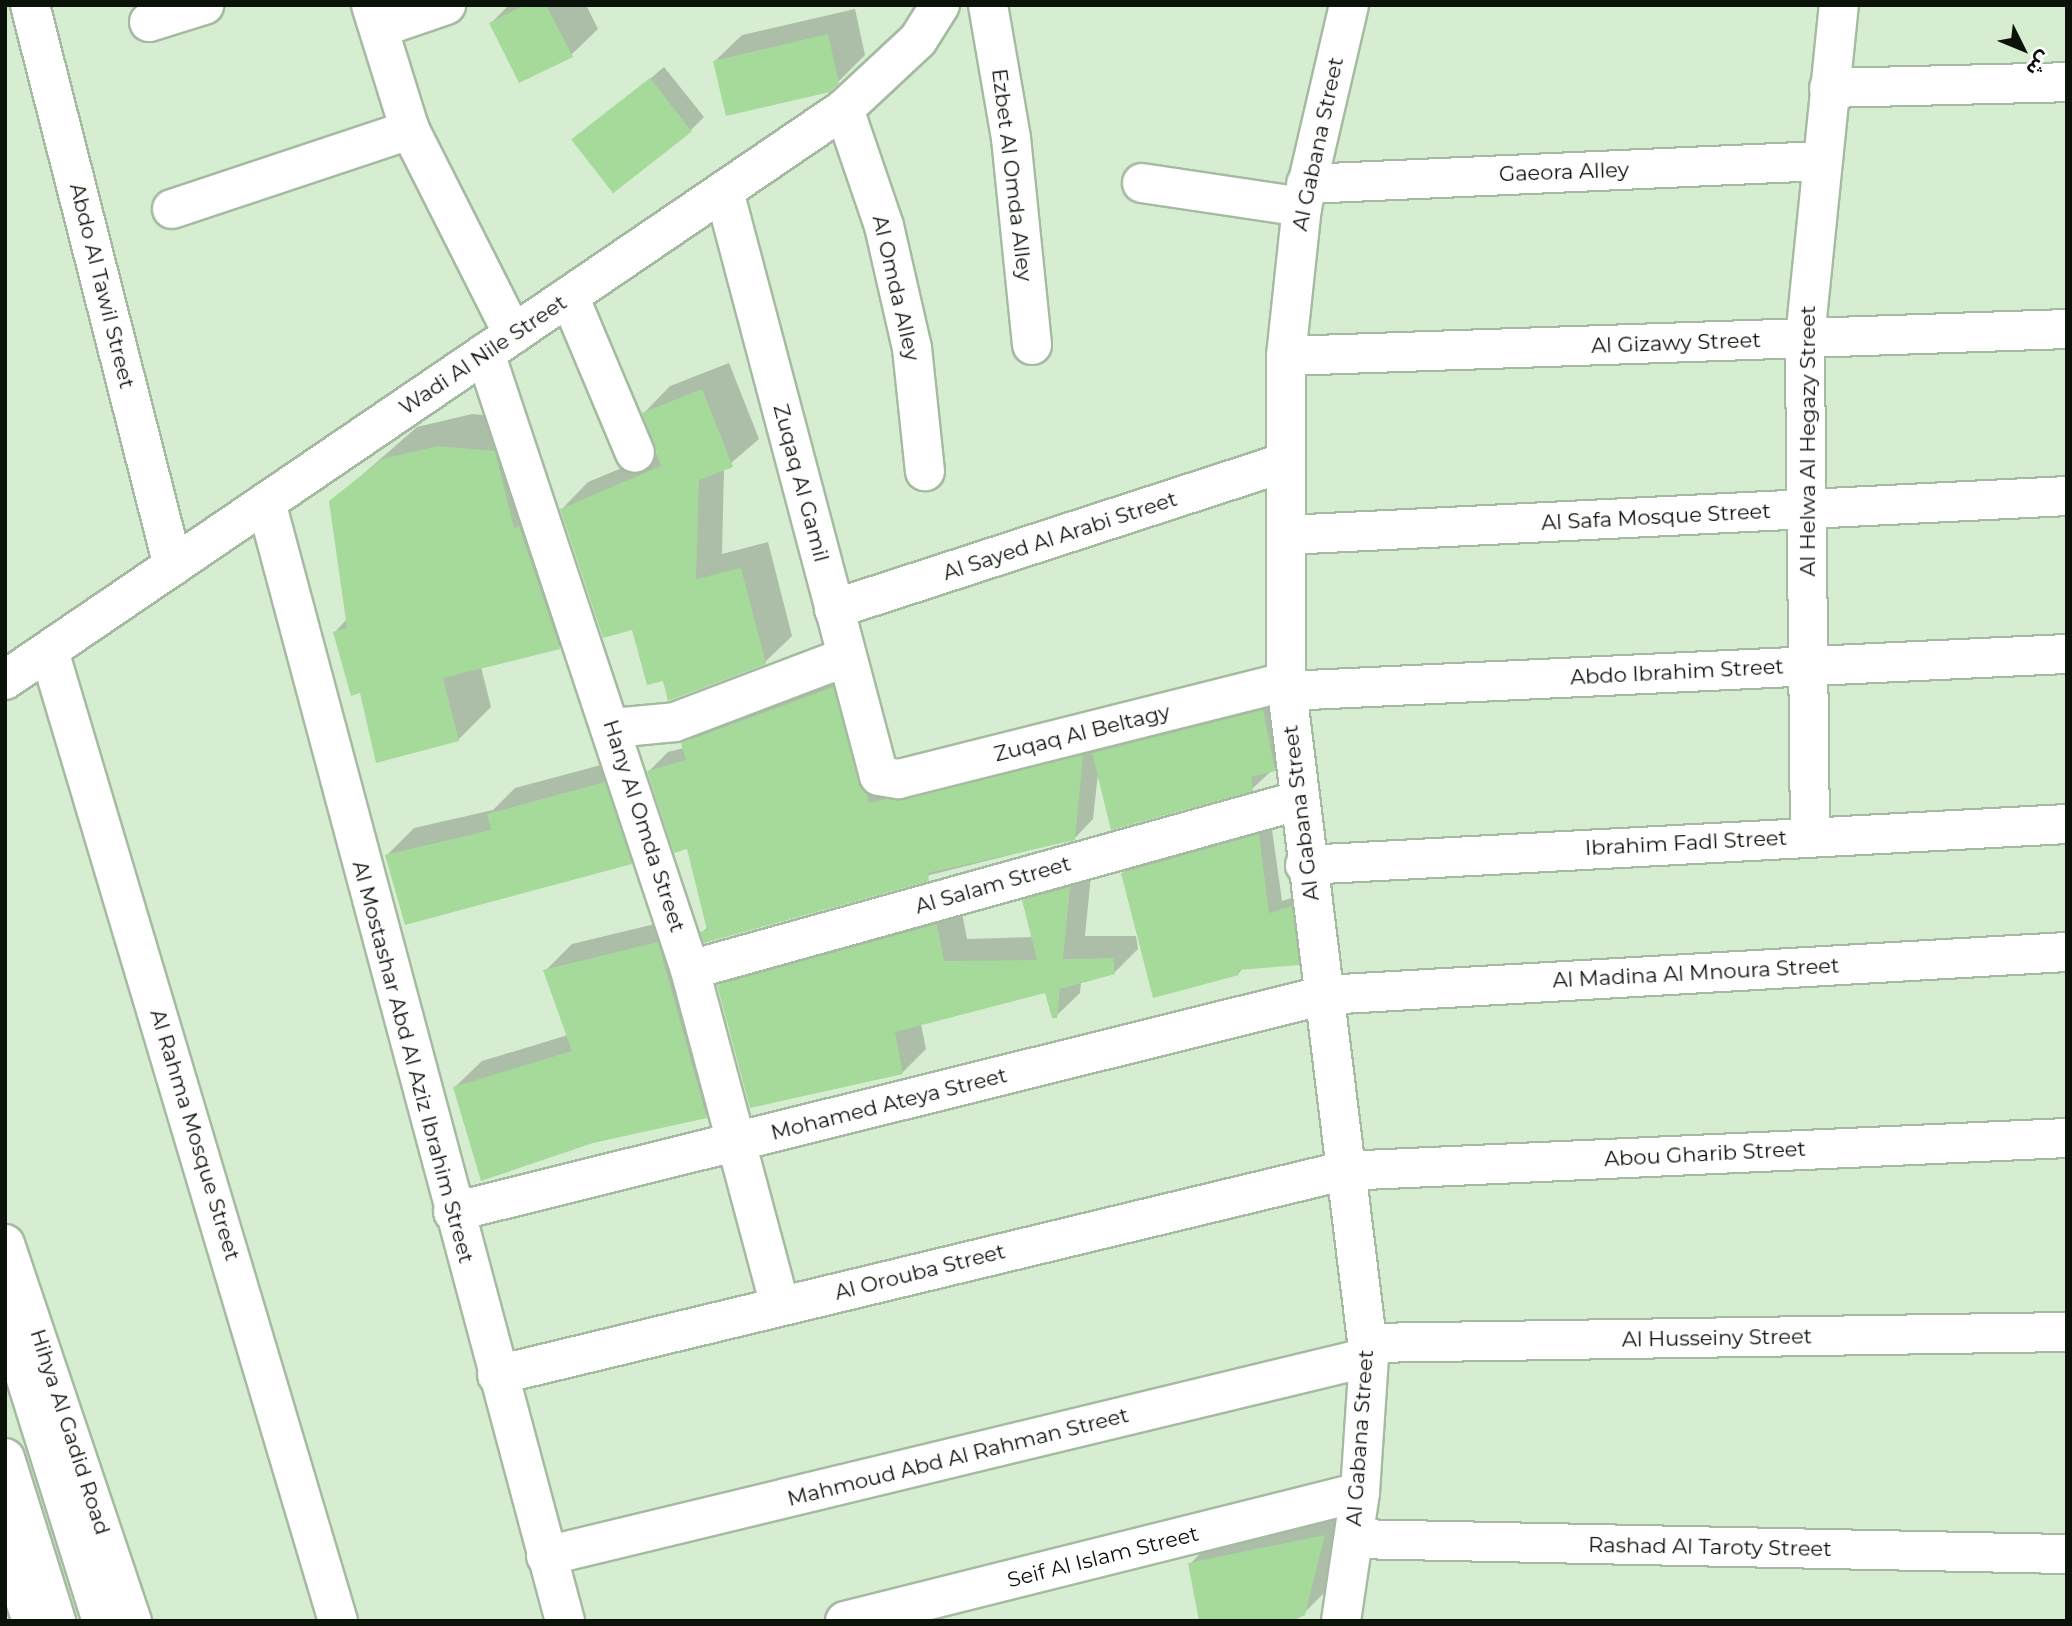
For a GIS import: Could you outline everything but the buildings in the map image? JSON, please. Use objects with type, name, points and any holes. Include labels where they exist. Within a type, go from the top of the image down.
[{"type":"street","name":"Abdo Al Tawil Street","points":[[30,5],[173,566]]},
{"type":"street","points":[[149,22],[204,5]]},
{"type":"street","points":[[375,17],[446,5]]},
{"type":"street","name":"Wadi Al Nile Street","points":[[6,679],[845,109],[918,40],[940,5]]},
{"type":"street","name":"Ezbet Al Omda Alley","points":[[988,5],[1011,138],[1032,345]]},
{"type":"street","name":"Al Gabana Street","points":[[1341,1621],[1360,1492],[1368,1350],[1343,1171],[1325,995],[1297,801],[1287,687],[1286,356],[1304,195],[1349,5]]},
{"type":"street","name":"Al Helwa Al Hegazy Street","points":[[1810,836],[1805,338],[1839,5]]},
{"type":"street","name":"Hany Al Omda Street","points":[[375,17],[410,130],[499,344],[690,970],[780,1306]]},
{"type":"street","points":[[1829,88],[2067,82]]},
{"type":"street","name":"Al Omda Alley","points":[[845,109],[884,226],[909,334],[925,471]]},
{"type":"street","points":[[172,209],[410,130]]},
{"type":"street","name":"Gaeora Alley","points":[[1142,183],[1304,195],[1822,161]]},
{"type":"street","name":"Zuqaq Al Gamil","points":[[724,191],[879,776]]},
{"type":"street","points":[[569,296],[635,453]]},
{"type":"street","name":"Al Gizawy Street","points":[[1286,356],[2067,329]]},
{"type":"street","name":"Al Sayed Al Arabi Street","points":[[834,609],[1286,463]]},
{"type":"street","name":"Al Safa Mosque Street","points":[[1287,535],[2067,496]]},
{"type":"street","name":"Al Mostashar Abd Al Aziz Ibrahim Street","points":[[266,502],[453,1212],[565,1621]]},
{"type":"street","name":"Al Rahma Mosque Street","points":[[49,651],[338,1621]]},
{"type":"street","name":"Abdo Ibrahim Street","points":[[1287,687],[2067,654]]},
{"type":"street","points":[[614,728],[675,722],[846,657]]},
{"type":"street","name":"Zuqaq Al Beltagy","points":[[879,776],[899,779],[1287,687]]},
{"type":"street","name":"Al Salam Street","points":[[690,970],[1297,801]]},
{"type":"street","name":"Ibrahim Fadl Street","points":[[1305,865],[2067,824]]},
{"type":"street","name":"Al Madina Al Mnoura Street","points":[[1325,995],[2067,952]]},
{"type":"street","name":"Mohamed Ateya Street","points":[[453,1212],[1325,995]]},
{"type":"street","name":"Abou Gharib Street","points":[[1343,1171],[2067,1138]]},
{"type":"street","name":"Al Orouba Street","points":[[497,1375],[1343,1171]]},
{"type":"street","name":"Hihya Al Gadid Road","points":[[5,1244],[132,1621]]},
{"type":"street","points":[[5,1312],[102,1621]]},
{"type":"street","name":"Al Husseiny Street","points":[[1368,1350],[2067,1332]]},
{"type":"street","name":"Mahmoud Abd Al Rahman Street","points":[[546,1556],[1368,1350]]},
{"type":"street","points":[[5,1458],[56,1621]]},
{"type":"street","name":"Seif Al Islam Street","points":[[845,1621],[1360,1492]]},
{"type":"street","name":"Rashad Al Taroty Street","points":[[1354,1539],[2067,1554]]},
{"type":"street","points":[[5,1541],[32,1621]]}]
